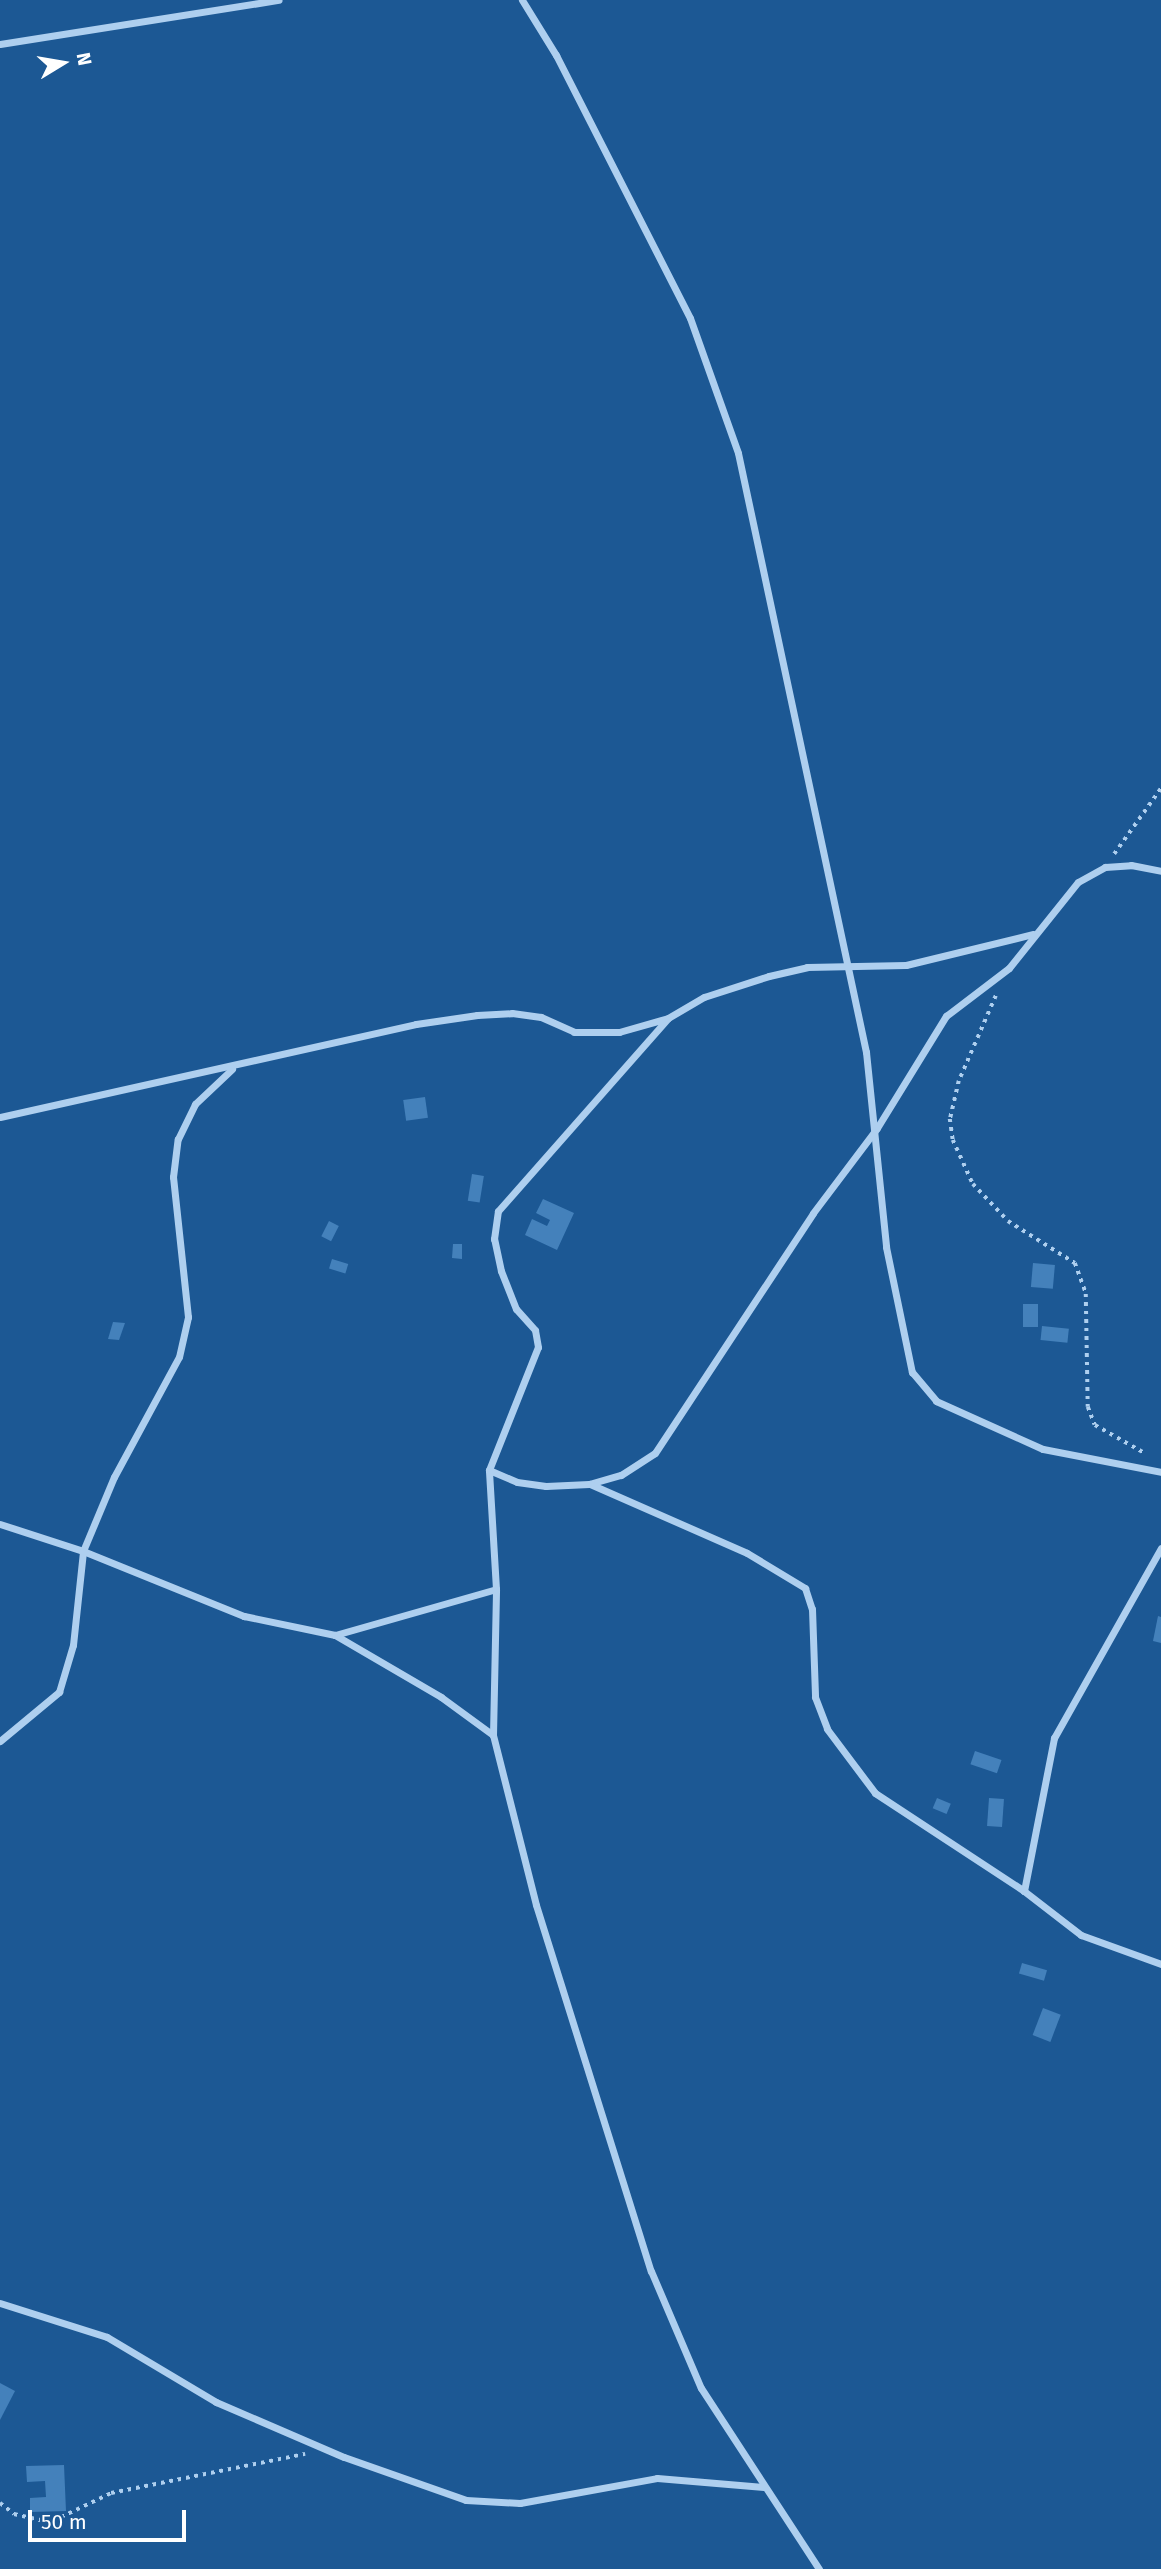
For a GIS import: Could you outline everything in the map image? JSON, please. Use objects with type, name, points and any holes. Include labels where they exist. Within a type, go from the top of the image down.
[{"type":"street","points":[[0,44],[75,29],[279,0]]},
{"type":"street","points":[[522,0],[556,55],[690,318],[738,453],[848,965],[877,1128],[886,1247],[912,1372],[936,1401],[1043,1449],[1161,1472]]},
{"type":"street","points":[[489,1470],[517,1482],[546,1486],[589,1484],[621,1475],[655,1453],[813,1213],[877,1128],[946,1016],[1009,968],[1033,934],[1078,882],[1105,867],[1131,865],[1161,871]]},
{"type":"street","points":[[0,1116],[233,1068],[335,1041],[477,1015],[512,1013],[541,1017],[574,1032],[596,1035],[668,1018],[704,997],[807,967],[906,965],[1033,934]]},
{"type":"street","points":[[668,1018],[498,1211],[494,1239],[501,1271],[516,1308],[535,1330],[538,1347],[489,1470],[496,1589],[494,1735],[536,1905],[624,2196],[701,2388],[819,2569]]},
{"type":"street","points":[[0,1741],[59,1692],[73,1645],[83,1551],[114,1477],[179,1357],[188,1317],[173,1177],[178,1139],[195,1104],[233,1068]]},
{"type":"street","points":[[589,1484],[747,1553],[805,1588],[813,1609],[815,1697],[827,1729],[849,1763],[897,1810],[1024,1891],[1081,1936],[1161,1964]]},
{"type":"street","points":[[0,1524],[83,1551],[244,1616],[335,1635],[440,1697],[494,1735]]},
{"type":"street","points":[[1024,1891],[1054,1738],[1161,1548]]},
{"type":"street","points":[[335,1635],[496,1589]]},
{"type":"street","points":[[0,2303],[107,2337],[216,2402],[420,2486],[485,2501],[572,2496],[657,2478],[764,2487]]},
{"type":"path","points":[[1105,867],[1161,788]]},
{"type":"path","points":[[997,994],[960,1081],[950,1119],[953,1140],[973,1184],[1008,1221],[1075,1263],[1086,1294],[1088,1407],[1095,1425],[1149,1455]]},
{"type":"path","points":[[0,2503],[13,2514],[41,2520],[61,2517],[111,2493],[266,2465],[323,2447]]},
{"type":"building","points":[[425,1097],[428,1118],[406,1121],[403,1100]]},
{"type":"building","points":[[472,1174],[484,1176],[480,1203],[468,1201]]},
{"type":"building","points":[[543,1199],[574,1213],[557,1250],[525,1235],[532,1219],[547,1226],[550,1220],[536,1213]]},
{"type":"building","points":[[329,1221],[339,1226],[331,1241],[321,1236]]},
{"type":"building","points":[[453,1244],[462,1244],[462,1259],[452,1258]]},
{"type":"building","points":[[332,1259],[348,1264],[345,1274],[329,1269]]},
{"type":"building","points":[[1033,1263],[1055,1265],[1053,1289],[1031,1287]]},
{"type":"building","points":[[1023,1304],[1038,1304],[1038,1327],[1023,1327]]},
{"type":"building","points":[[113,1322],[125,1323],[119,1340],[108,1339]]},
{"type":"building","points":[[1042,1326],[1069,1329],[1067,1343],[1041,1340]]},
{"type":"building","points":[[1158,1616],[1161,1617],[1161,1643],[1153,1641]]},
{"type":"building","points":[[975,1751],[1001,1760],[997,1773],[970,1764]]},
{"type":"building","points":[[937,1798],[951,1804],[947,1814],[933,1808]]},
{"type":"building","points":[[989,1798],[1004,1799],[1002,1827],[987,1826]]},
{"type":"building","points":[[1022,1963],[1047,1970],[1044,1981],[1019,1974]]},
{"type":"building","points":[[1043,2008],[1061,2015],[1050,2042],[1033,2035]]},
{"type":"building","points":[[0,2383],[15,2391],[0,2420]]},
{"type":"building","points":[[64,2465],[66,2511],[30,2512],[30,2498],[46,2497],[45,2481],[27,2482],[26,2466]]}]
